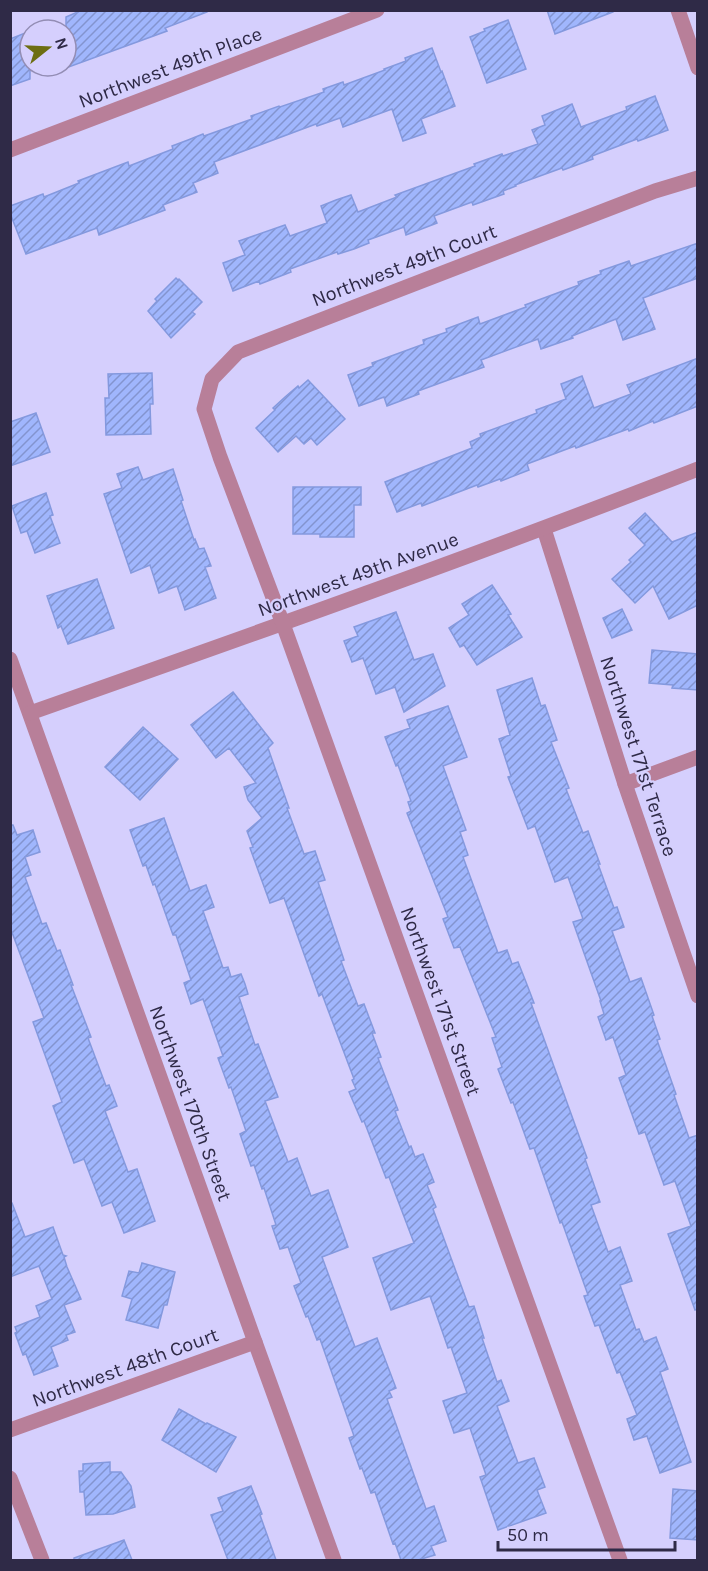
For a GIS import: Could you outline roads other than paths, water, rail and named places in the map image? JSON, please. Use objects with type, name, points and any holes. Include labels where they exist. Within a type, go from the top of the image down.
[{"type":"street","name":"Northwest 49th Place","points":[[10,150],[377,10]]},
{"type":"street","points":[[678,10],[698,69]]},
{"type":"street","name":"Northwest 49th Court","points":[[220,457],[204,409],[212,379],[238,352],[656,191],[698,178]]},
{"type":"street","name":"Northwest 171st Street","points":[[220,457],[283,624],[620,1560]]},
{"type":"street","name":"Northwest 49th Avenue","points":[[30,713],[544,529],[698,469]]},
{"type":"street","name":"Northwest 171st Terrace","points":[[544,529],[625,784],[698,996]]},
{"type":"street","name":"Northwest 170th Street","points":[[10,658],[334,1560]]},
{"type":"street","points":[[625,784],[698,757]]},
{"type":"street","name":"Northwest 48th Court","points":[[10,1430],[255,1342]]},
{"type":"street","points":[[10,1478],[42,1560]]}]
